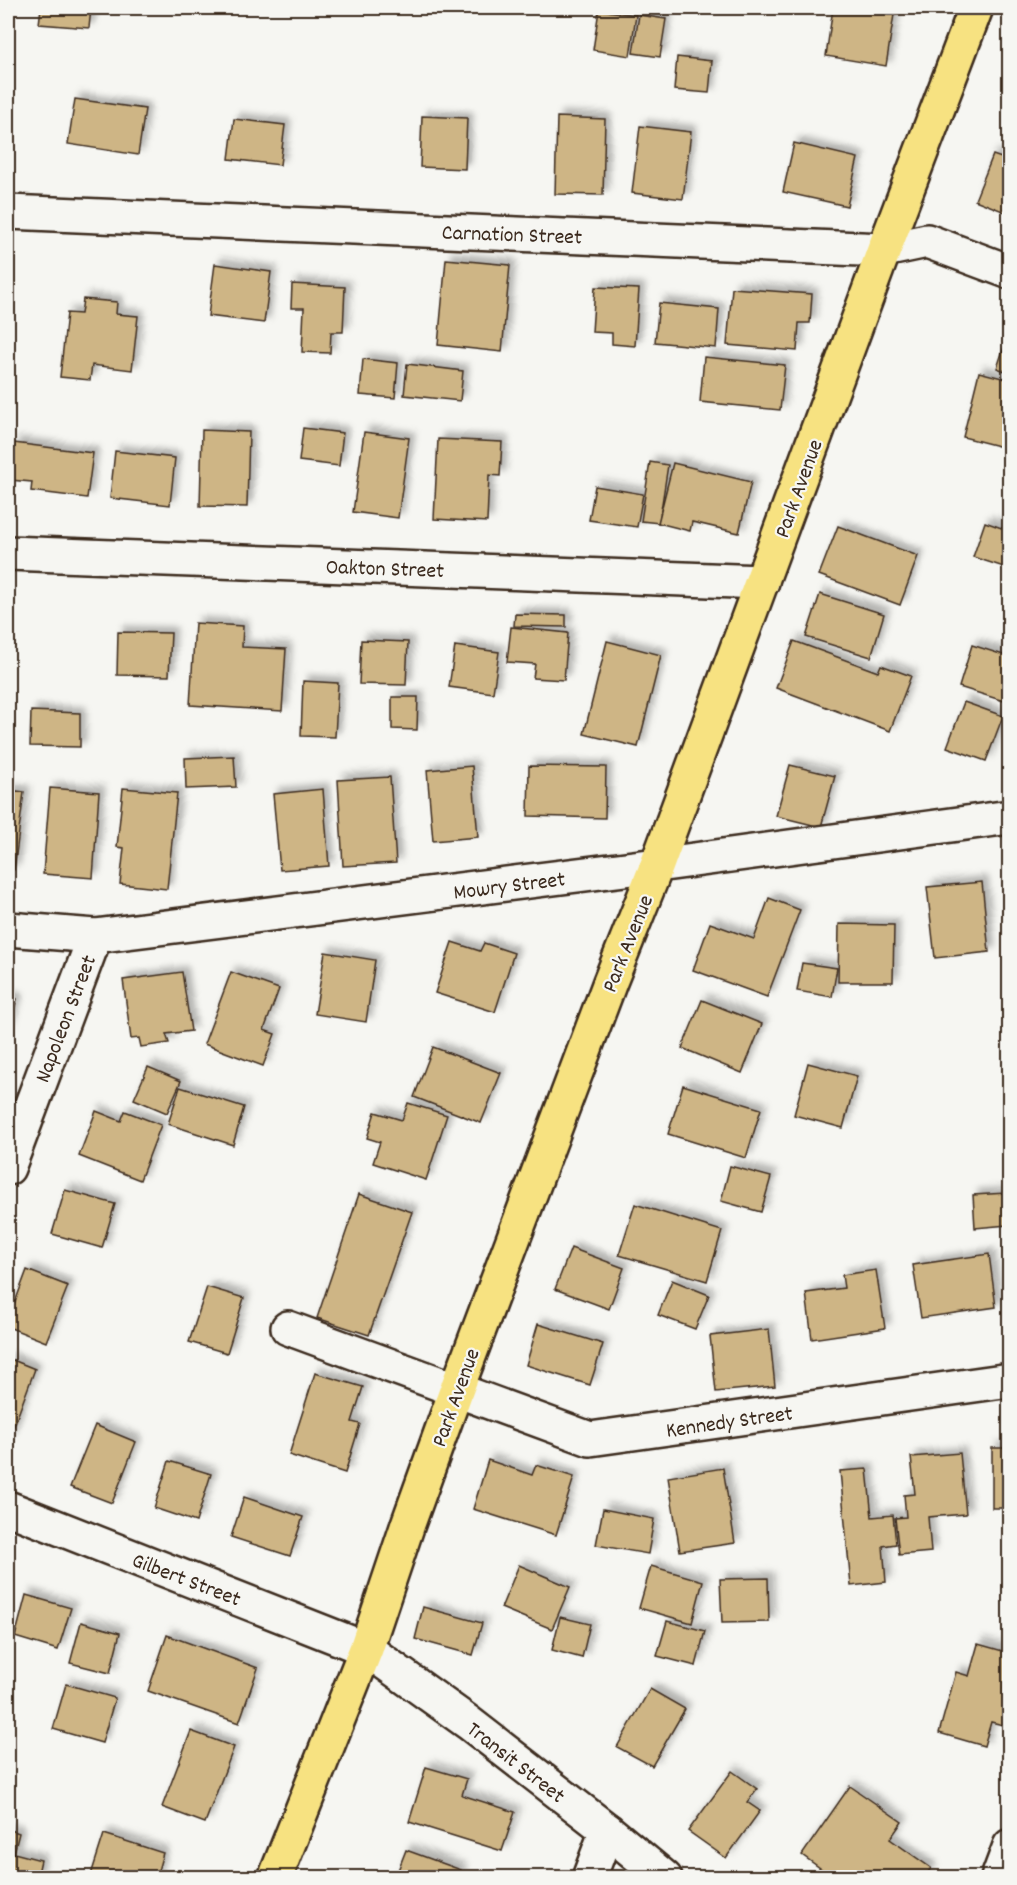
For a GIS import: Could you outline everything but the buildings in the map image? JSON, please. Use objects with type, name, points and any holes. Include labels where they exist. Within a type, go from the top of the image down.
[{"type":"main road","name":"Park Avenue","points":[[275,1878],[366,1649],[456,1392],[610,982],[657,866],[884,250],[976,8]]},
{"type":"street","name":"Carnation Street","points":[[8,212],[884,250],[927,241],[1010,272]]},
{"type":"street","name":"Oakton Street","points":[[8,553],[762,582]]},
{"type":"street","name":"Mowry Street","points":[[8,929],[95,936],[657,866],[1008,814]]},
{"type":"street","name":"Napoleon Street","points":[[8,1168],[95,936]]},
{"type":"street","name":"Kennedy Street","points":[[288,1328],[456,1392],[590,1439],[1010,1380]]},
{"type":"street","name":"Gilbert Street","points":[[8,1508],[366,1649]]},
{"type":"street","name":"Transit Street","points":[[366,1649],[469,1724],[607,1830],[665,1878]]},
{"type":"street","points":[[589,1878],[607,1830]]},
{"type":"street","points":[[998,1878],[1010,1846]]}]
